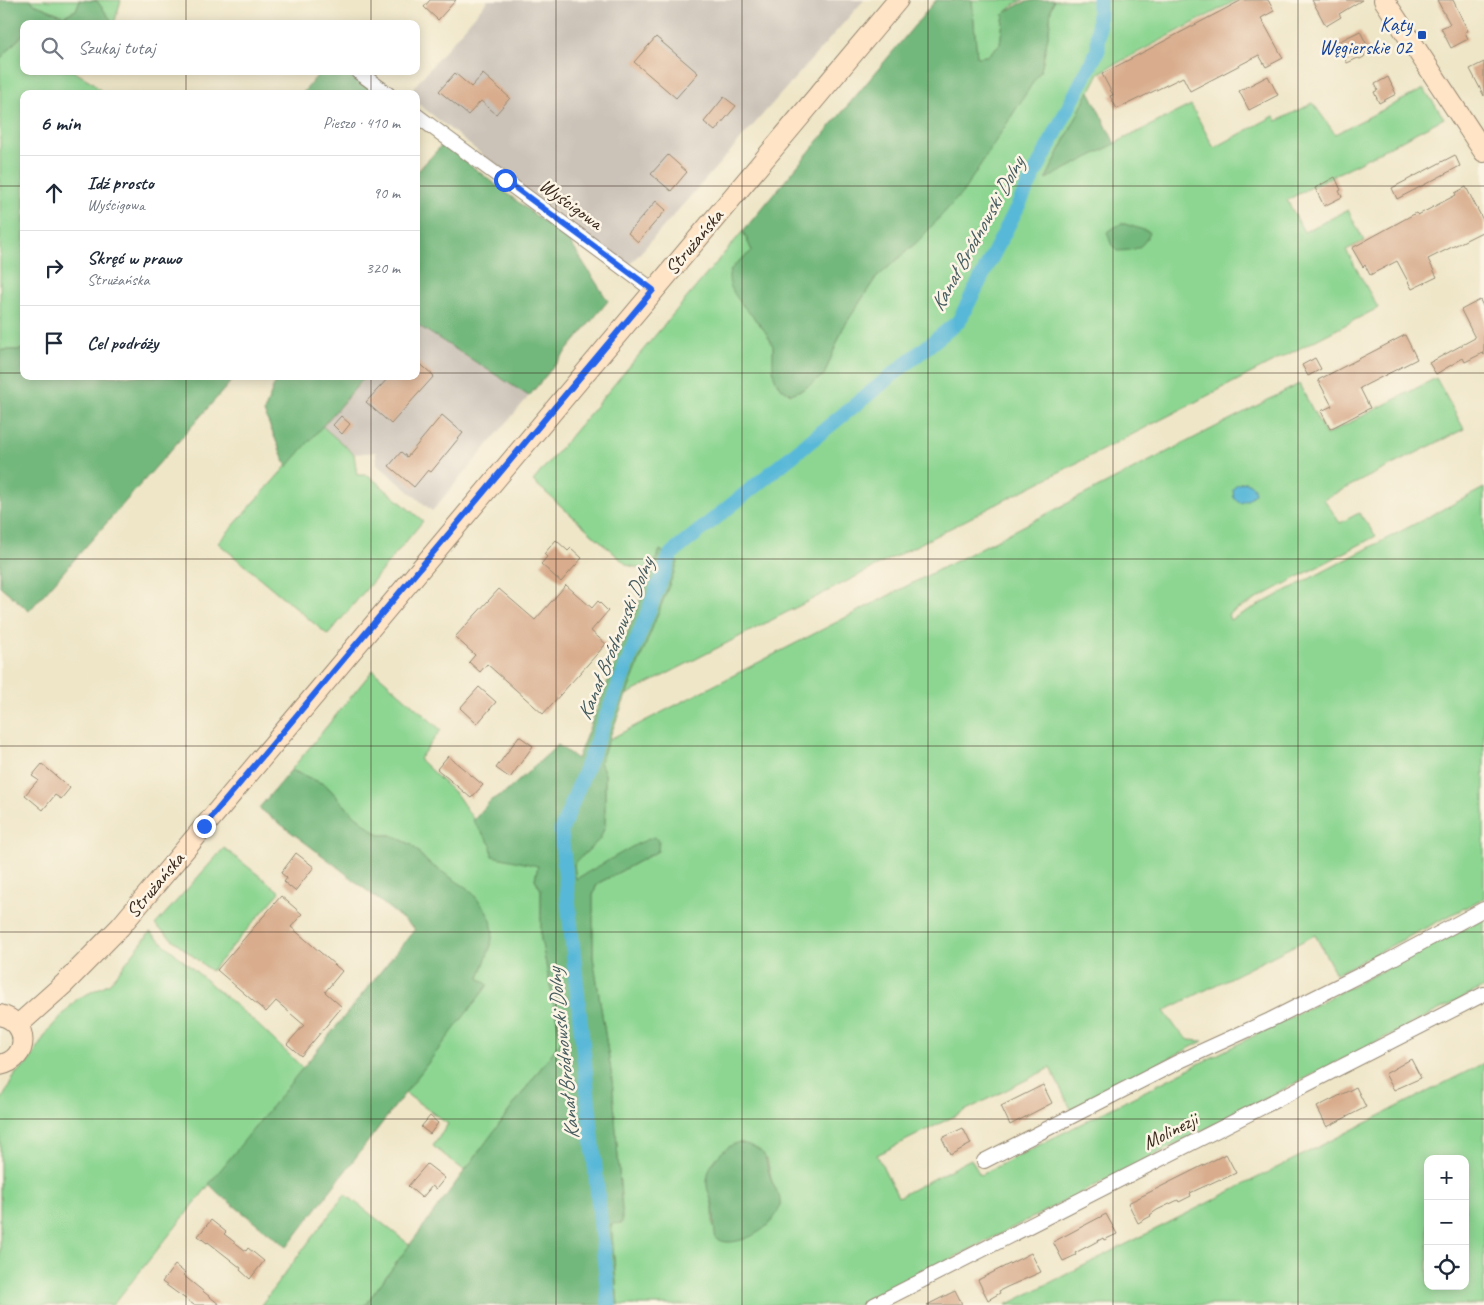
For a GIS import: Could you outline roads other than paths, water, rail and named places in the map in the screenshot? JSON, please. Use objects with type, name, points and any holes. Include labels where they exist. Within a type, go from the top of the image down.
[{"type":"main road","name":"Strużańska","points":[[18,1025],[64,984],[120,927],[898,0]]},
{"type":"main road","points":[[1384,0],[1484,152]]},
{"type":"main road","points":[[0,1015],[8,1017],[18,1025],[23,1038],[21,1049],[13,1059],[0,1066]]},
{"type":"street","points":[[362,75],[383,90]]},
{"type":"street","name":"Wyścigowa","points":[[420,118],[653,290]]},
{"type":"street","points":[[984,1160],[1180,1061],[1270,1020],[1386,962],[1484,909]]},
{"type":"street","name":"Molinezji","points":[[874,1305],[1484,994]]},
{"type":"water","points":[[1245,482],[1252,486],[1255,493],[1241,503],[1234,498],[1233,490],[1236,485]]},
{"type":"waterway","name":"Kanał Bródnowski Dolny","points":[[609,1305],[561,831],[671,554],[959,321],[1098,50],[1099,0]]},
{"type":"place","name":"Kąty Węgierskie 02","points":[[1422,35]]}]
